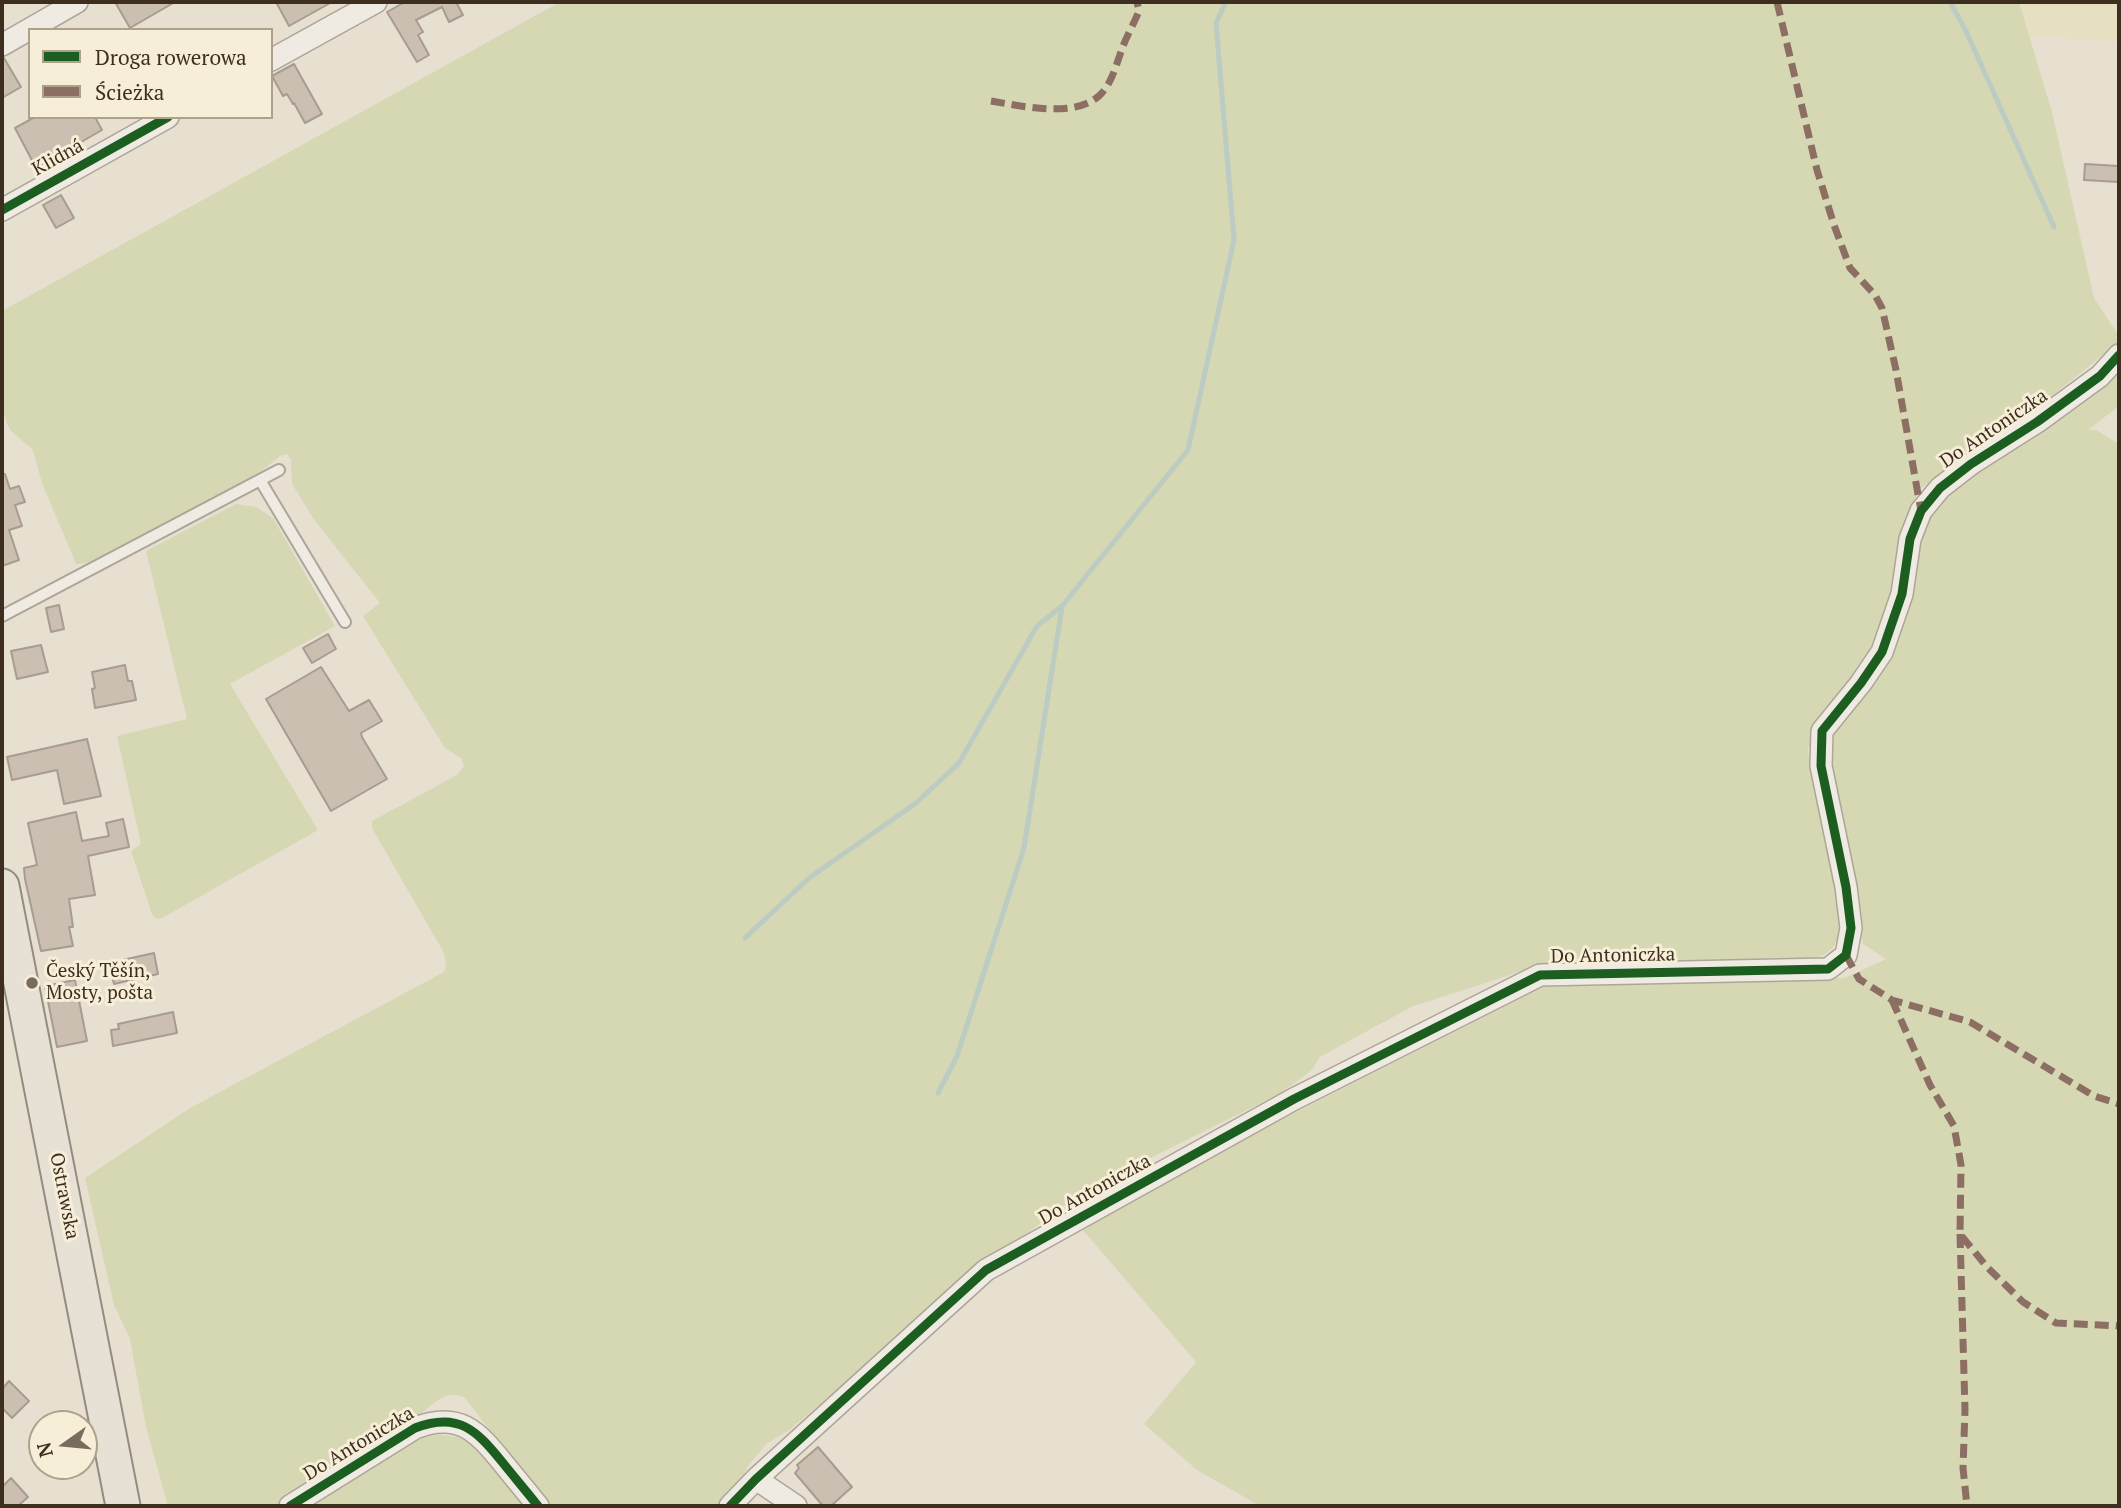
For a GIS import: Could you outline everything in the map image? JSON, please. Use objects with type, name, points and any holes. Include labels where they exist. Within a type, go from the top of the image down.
[{"type":"main road","name":"Ostrawska","points":[[2,886],[123,1506]]},
{"type":"street","points":[[32,28],[77,2]]},
{"type":"street","points":[[273,59],[376,2]]},
{"type":"street","points":[[2,45],[28,30]]},
{"type":"street","name":"Klidná","points":[[2,210],[164,119]]},
{"type":"street","name":"Do Antoniczka","points":[[730,1506],[756,1479],[986,1270],[1294,1099],[1540,975],[1828,969],[1846,955],[1851,928],[1846,887],[1821,766],[1822,731],[1882,652],[1902,594],[1910,539],[1921,511],[1940,488],[1970,464],[2048,415],[2100,376],[2119,355]]},
{"type":"street","name":"Do Antoniczka","points":[[290,1506],[415,1428],[438,1422],[460,1424],[477,1434],[538,1506]]},
{"type":"street","points":[[756,1479],[796,1506]]},
{"type":"lane","points":[[2,616],[279,470]]},
{"type":"lane","points":[[260,481],[345,622]]},
{"type":"shaded area","points":[[2019,2],[2119,2],[2119,42],[2029,36]]},
{"type":"green space","points":[[560,2],[2019,2],[2052,112],[2094,298],[2119,336],[2119,342],[2033,411],[1918,490],[1904,535],[1930,511],[1949,487],[2010,449],[2119,371],[2119,406],[2088,430],[2096,430],[2119,444],[2119,1506],[1260,1506],[1197,1470],[1144,1424],[1196,1362],[1077,1223],[1543,987],[1845,978],[1886,959],[1863,944],[1852,876],[1827,763],[1808,746],[1837,881],[1840,909],[1839,932],[1828,952],[1812,959],[1801,960],[1599,963],[1519,972],[1411,1007],[1320,1057],[1312,1070],[1281,1093],[1080,1193],[991,1261],[788,1431],[766,1444],[744,1475],[716,1506],[546,1506],[466,1399],[453,1395],[441,1398],[419,1416],[276,1506],[168,1506],[146,1427],[130,1339],[114,1305],[85,1178],[190,1108],[444,972],[444,953],[372,828],[372,821],[457,775],[464,766],[461,758],[445,748],[363,616],[380,603],[315,521],[292,484],[291,460],[287,454],[280,456],[255,476],[93,562],[76,564],[42,483],[33,450],[10,430],[2,410],[2,311]]},
{"type":"green space","points":[[236,504],[256,507],[273,518],[335,626],[230,684],[318,830],[156,919],[131,851],[141,844],[117,736],[187,719],[146,551]]},
{"type":"green space","points":[[440,1435],[463,1439],[482,1451],[524,1506],[313,1506],[392,1452],[425,1437]]},
{"type":"building","points":[[115,2],[175,2],[130,28]]},
{"type":"building","points":[[276,2],[332,2],[289,26]]},
{"type":"building","points":[[405,2],[456,2],[463,15],[449,22],[442,7],[416,20],[423,32],[418,35],[429,55],[417,62],[387,12]]},
{"type":"building","points":[[2,58],[21,87],[2,98]]},
{"type":"building","points":[[294,64],[322,114],[305,123],[287,94],[283,96],[273,75]]},
{"type":"building","points":[[31,119],[96,119],[102,130],[36,168],[15,128]]},
{"type":"building","points":[[2085,164],[2119,166],[2119,182],[2084,180]]},
{"type":"building","points":[[61,195],[74,218],[56,228],[43,205]]},
{"type":"building","points":[[2,474],[5,474],[10,489],[19,486],[25,502],[15,505],[22,526],[9,530],[19,560],[2,566]]},
{"type":"building","points":[[59,605],[64,629],[51,632],[46,608]]},
{"type":"building","points":[[328,634],[336,649],[312,663],[303,648]]},
{"type":"building","points":[[41,645],[48,672],[17,679],[11,651]]},
{"type":"building","points":[[125,665],[136,700],[95,708],[92,672]]},
{"type":"building","points":[[321,667],[349,711],[369,700],[382,721],[361,733],[387,779],[331,811],[266,699]]},
{"type":"building","points":[[87,739],[101,796],[64,804],[57,770],[12,780],[7,757]]},
{"type":"building","points":[[76,812],[82,841],[109,836],[106,823],[123,819],[129,847],[88,856],[95,895],[69,899],[73,927],[69,927],[73,946],[41,951],[25,879],[24,868],[37,865],[28,823]]},
{"type":"building","points":[[154,953],[158,974],[114,984],[109,963]]},
{"type":"building","points":[[75,980],[87,1041],[57,1047],[45,986]]},
{"type":"building","points":[[173,1012],[177,1033],[113,1046],[111,1030],[119,1029],[118,1024]]},
{"type":"building","points":[[9,1381],[29,1401],[12,1418],[2,1408],[2,1389]]},
{"type":"building","points":[[818,1447],[852,1487],[831,1506],[823,1506],[795,1473],[799,1468],[797,1465]]},
{"type":"building","points":[[11,1478],[28,1497],[18,1506],[2,1506],[2,1487]]},
{"type":"waterway","points":[[745,938],[809,878],[916,803],[959,763],[1037,626],[1062,606],[1188,450],[1234,240],[1216,23],[1226,2]]},
{"type":"waterway","points":[[1950,2],[1966,31],[2054,227]]},
{"type":"waterway","points":[[938,1093],[957,1056],[1024,848],[1062,607]]},
{"type":"marked path","points":[[991,101],[1048,109],[1064,109],[1091,102],[1101,94],[1112,77],[1139,11],[1137,2]]},
{"type":"marked path","points":[[1777,2],[1817,170],[1834,225],[1850,268],[1875,295],[1882,308],[1921,511]]},
{"type":"marked path","points":[[1846,955],[1859,979],[1892,1000],[1970,1022],[2094,1096],[2119,1104]]},
{"type":"marked path","points":[[1892,1000],[1930,1085],[1954,1126],[1961,1165],[1960,1234],[1987,1267],[2023,1302],[2056,1323],[2119,1326]]},
{"type":"marked path","points":[[1960,1234],[1965,1410],[1963,1468],[1967,1506]]},
{"type":"cycle path","points":[[2,210],[164,119]]},
{"type":"cycle path","points":[[730,1506],[756,1479],[986,1270],[1294,1099],[1540,975],[1828,969],[1846,955],[1851,928],[1846,887],[1821,766],[1822,731],[1882,652],[1902,594],[1910,539],[1921,511],[1940,488],[2100,376],[2119,355]]},
{"type":"cycle path","points":[[290,1506],[415,1428],[444,1422],[455,1423],[475,1433],[538,1506]]},
{"type":"place","name":"Český Těšín, Mosty, pošta","points":[[32,983]]}]
